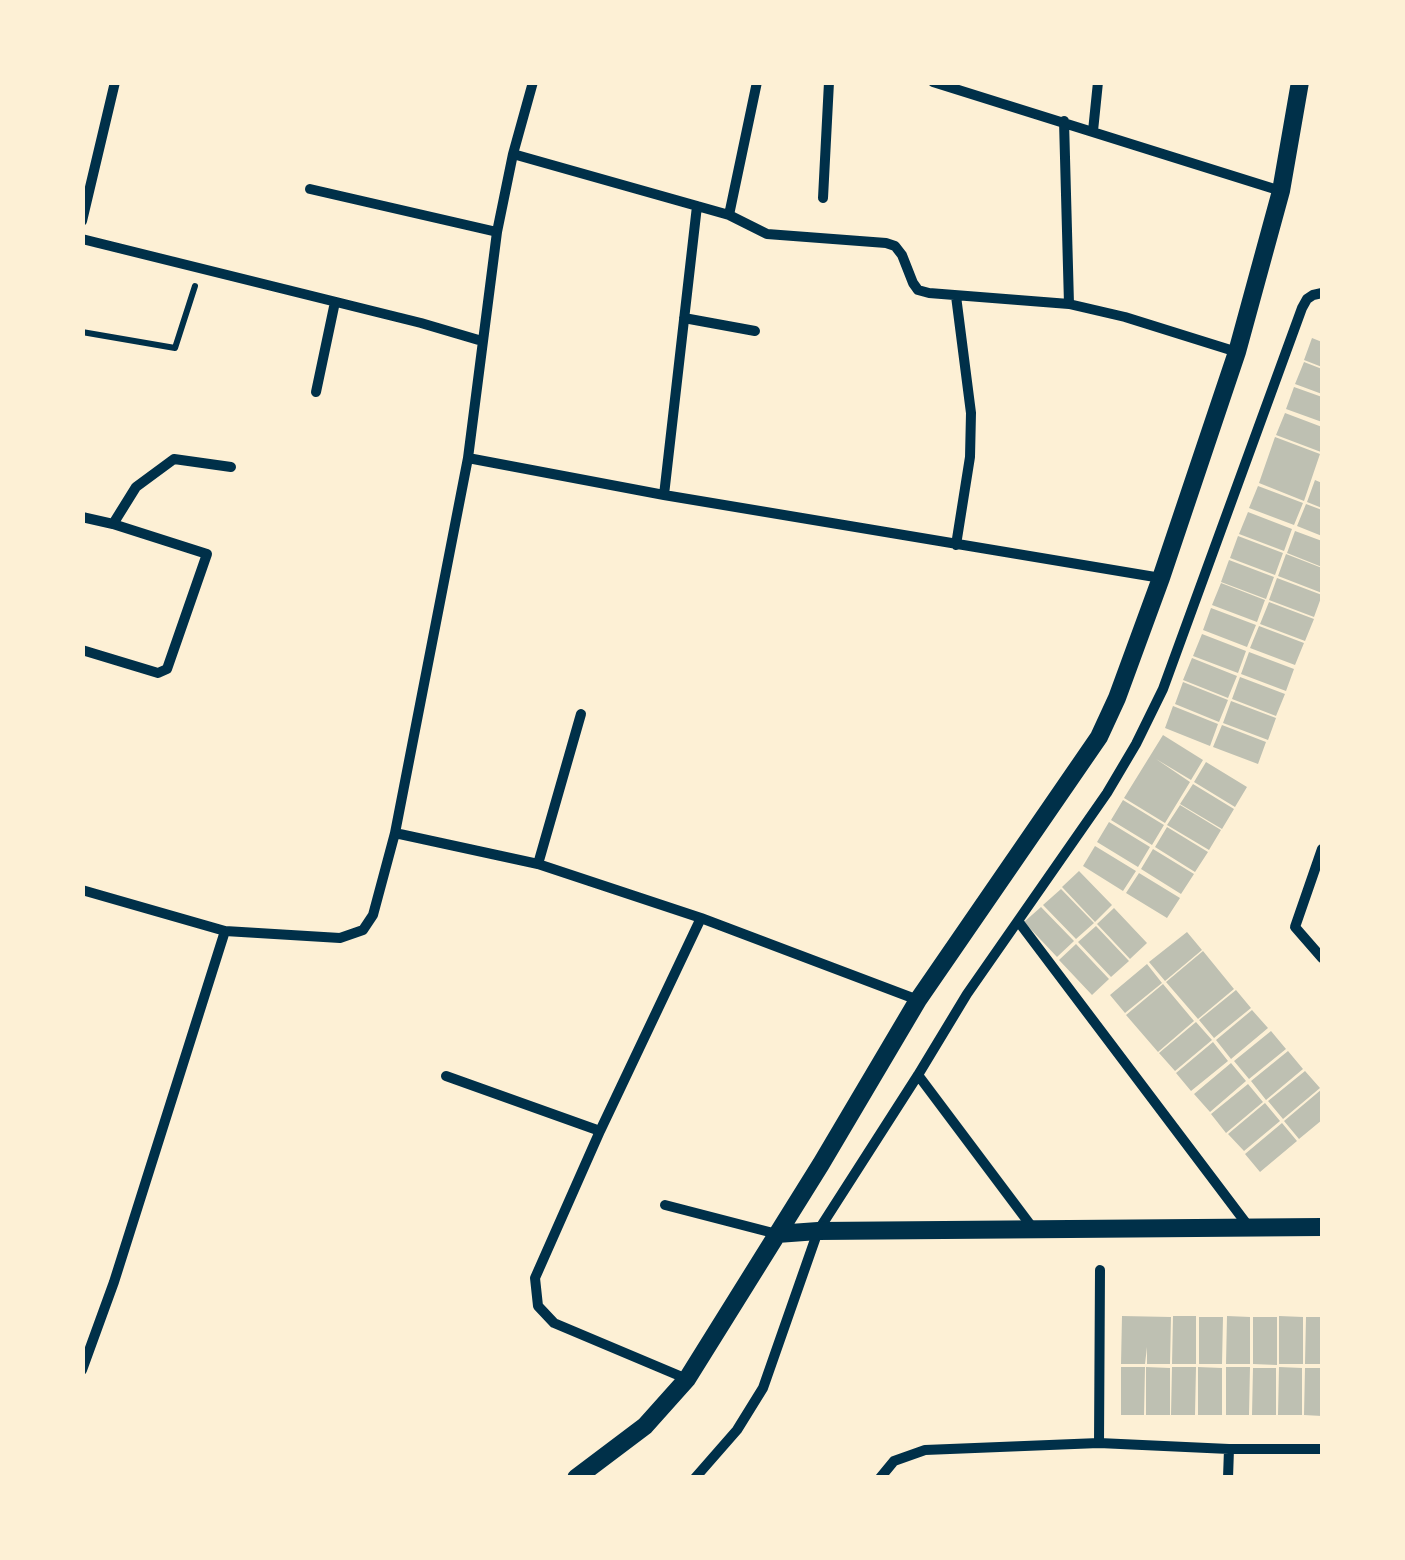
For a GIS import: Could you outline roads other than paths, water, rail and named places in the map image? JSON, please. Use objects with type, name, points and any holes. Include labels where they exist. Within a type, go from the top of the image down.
[{"type":"street","points":[[82,221],[115,82]]},
{"type":"street","points":[[82,890],[226,931],[340,938],[363,930],[374,915],[395,833],[468,458],[497,232],[534,82]]},
{"type":"street","points":[[729,215],[757,82]]},
{"type":"street","points":[[823,198],[829,82]]},
{"type":"street","points":[[934,82],[959,86],[1281,191]]},
{"type":"street","points":[[1093,131],[1098,82]]},
{"type":"street","points":[[576,1478],[645,1426],[688,1379],[918,1000],[1099,737],[1162,578],[1237,352],[1281,191],[1300,82]]},
{"type":"street","points":[[1064,122],[1070,304]]},
{"type":"street","points":[[514,154],[729,215],[768,234],[896,246],[918,290],[1070,304],[1237,352]]},
{"type":"street","points":[[310,189],[497,232]]},
{"type":"street","points":[[664,495],[698,206]]},
{"type":"street","points":[[82,239],[482,341]]},
{"type":"street","points":[[695,1478],[737,1430],[763,1388],[818,1232],[966,994],[1107,793],[1136,744],[1162,689],[1302,308],[1307,299],[1322,294]]},
{"type":"street","points":[[956,296],[971,414],[970,457],[956,545]]},
{"type":"street","points":[[316,392],[335,302]]},
{"type":"street","points":[[684,318],[755,332]]},
{"type":"street","points":[[468,458],[664,495],[1162,578]]},
{"type":"street","points":[[113,524],[136,486],[174,459],[231,467]]},
{"type":"street","points":[[82,517],[207,554],[167,670],[158,672],[82,650]]},
{"type":"street","points":[[538,864],[581,714]]},
{"type":"street","points":[[395,833],[538,864],[700,918],[918,1000]]},
{"type":"street","points":[[1322,849],[1295,928],[1322,958]]},
{"type":"street","points":[[688,1379],[554,1323],[538,1306],[536,1278],[700,918]]},
{"type":"street","points":[[1018,921],[1249,1227]]},
{"type":"street","points":[[82,1370],[226,931]]},
{"type":"street","points":[[918,1075],[1035,1231]]},
{"type":"street","points":[[446,1076],[600,1131]]},
{"type":"street","points":[[665,1205],[777,1234],[1322,1227]]},
{"type":"street","points":[[1099,1443],[1100,1270]]},
{"type":"street","points":[[880,1478],[894,1461],[925,1450],[1099,1443],[1230,1449],[1322,1448]]},
{"type":"street","points":[[1228,1478],[1230,1449]]}]
